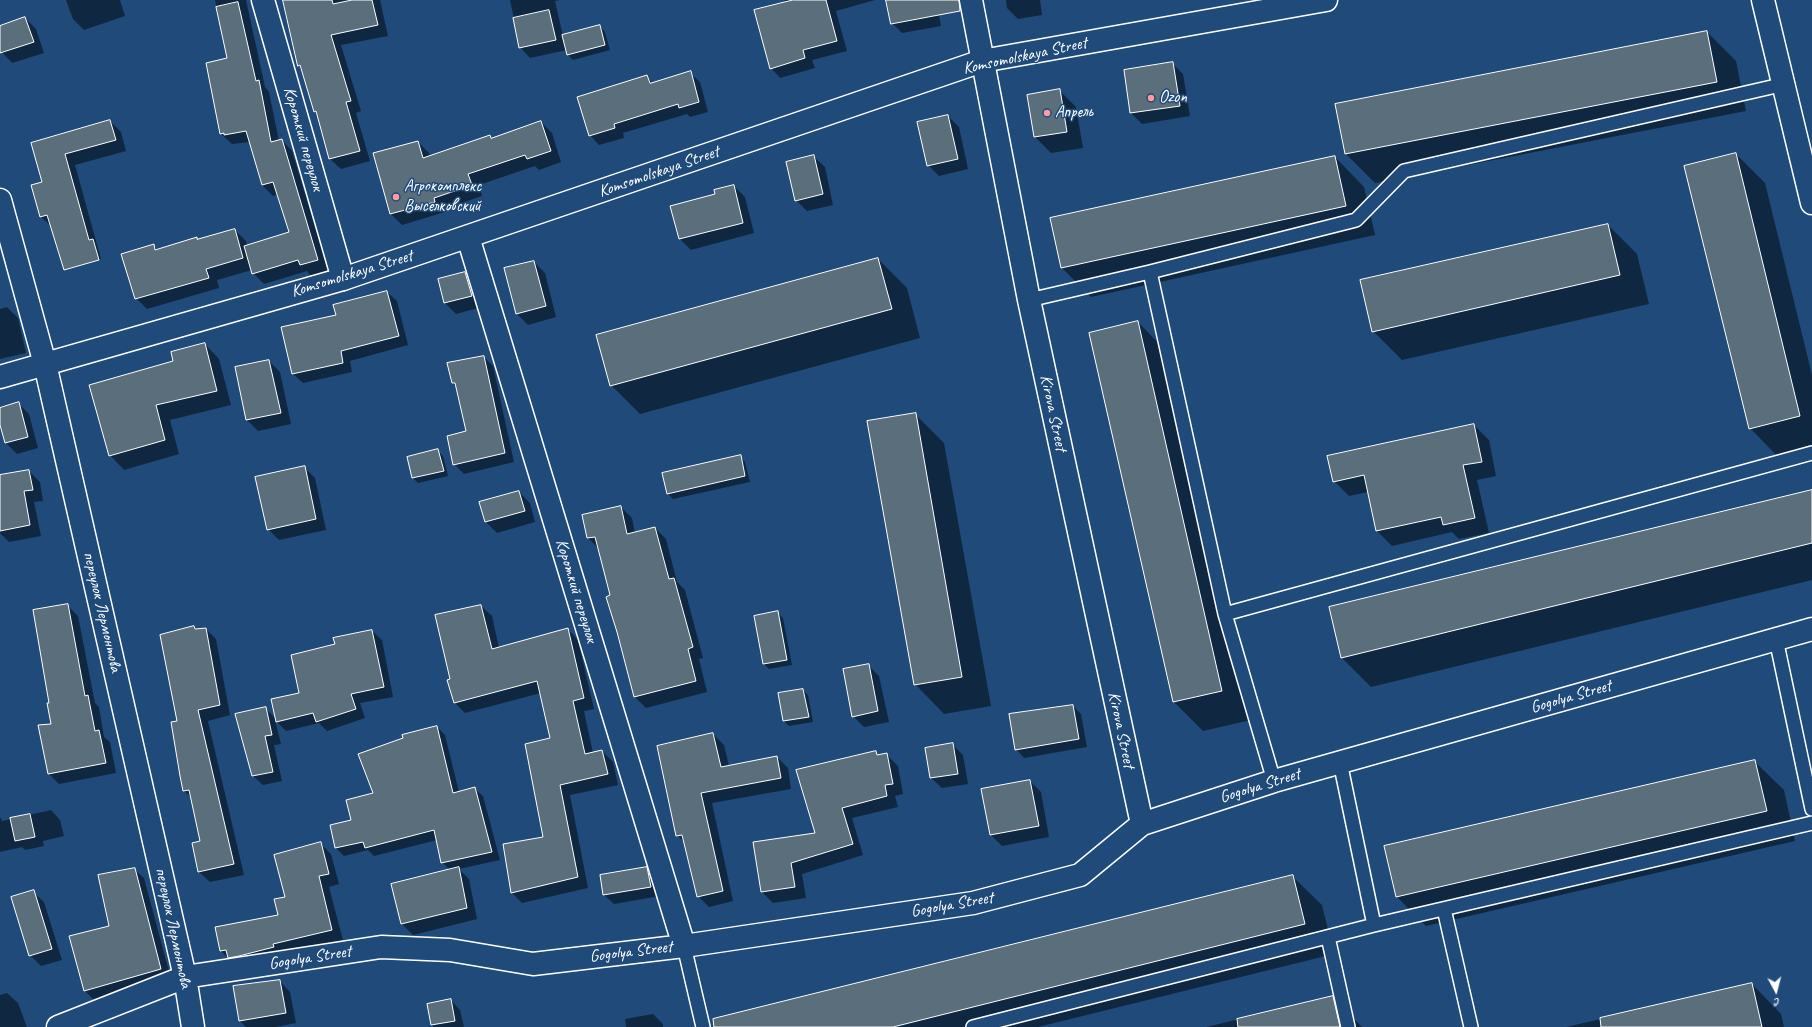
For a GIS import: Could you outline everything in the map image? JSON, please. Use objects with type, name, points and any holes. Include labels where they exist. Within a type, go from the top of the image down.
[{"type":"street","name":"Короткий переулок","points":[[263,0],[343,279]]},
{"type":"street","name":"Kirova Street","points":[[971,0],[1029,300],[1142,824]]},
{"type":"street","name":"Komsomolskaya Street","points":[[0,377],[343,279],[982,61],[1326,0]]},
{"type":"street","points":[[1763,0],[1785,84],[1812,204]]},
{"type":"street","name":"переулок Лермонтова","points":[[0,200],[45,364],[185,977],[193,1027]]},
{"type":"street","name":"Короткий переулок","points":[[468,237],[684,946]]},
{"type":"street","name":"Gogolya Street","points":[[58,1027],[185,977],[381,947],[450,950],[533,964],[684,946],[973,903],[1080,876],[1142,824],[1274,781],[1812,629]]},
{"type":"lane","points":[[1029,300],[1150,272],[1356,220],[1404,171],[1785,84]]},
{"type":"lane","points":[[1150,272],[1225,614],[1274,781]]},
{"type":"lane","points":[[1225,614],[1812,453]]},
{"type":"lane","points":[[1776,639],[1812,809]]},
{"type":"lane","points":[[1340,762],[1374,925]]},
{"type":"lane","points":[[973,1027],[1374,925],[1812,823]]},
{"type":"lane","points":[[1444,909],[1471,1027]]},
{"type":"lane","points":[[1328,937],[1348,1027]]},
{"type":"lane","points":[[684,946],[703,1027]]},
{"type":"building","points":[[283,0],[332,0],[333,4],[352,0],[372,0],[378,25],[331,35],[351,101],[346,102],[360,151],[329,159],[316,111],[314,112],[300,65],[298,66]]},
{"type":"building","points":[[793,0],[826,0],[837,41],[803,50],[805,58],[770,69],[754,10]]},
{"type":"building","points":[[886,0],[959,0],[960,11],[891,24]]},
{"type":"building","points":[[238,2],[256,81],[259,80],[271,142],[282,139],[318,260],[300,265],[298,260],[252,274],[244,246],[289,232],[273,182],[262,185],[246,131],[224,135],[224,133],[220,134],[206,63],[227,58],[216,7]]},
{"type":"building","points":[[549,10],[556,40],[519,48],[513,18]]},
{"type":"building","points":[[25,17],[34,42],[0,53],[0,26]]},
{"type":"building","points":[[600,25],[605,45],[567,55],[562,35]]},
{"type":"building","points":[[1707,31],[1717,82],[1345,154],[1335,104]]},
{"type":"building","points":[[1173,62],[1180,106],[1130,113],[1124,70]]},
{"type":"building","points":[[691,71],[699,102],[679,108],[678,104],[614,124],[615,128],[589,136],[577,97],[647,75],[650,83]]},
{"type":"building","name":"Апрель","points":[[1060,89],[1067,132],[1034,137],[1027,95]]},
{"type":"building","points":[[948,115],[958,159],[927,166],[917,122]]},
{"type":"building","points":[[110,120],[116,140],[65,154],[89,240],[93,239],[99,260],[64,270],[47,215],[40,217],[31,185],[42,182],[31,143]]},
{"type":"building","points":[[541,121],[551,151],[527,159],[525,155],[468,174],[472,185],[434,198],[435,202],[390,214],[373,153],[418,141],[423,158],[490,135],[491,138]]},
{"type":"building","points":[[1736,153],[1800,416],[1749,429],[1684,166]]},
{"type":"building","points":[[814,155],[823,194],[795,201],[786,162]]},
{"type":"building","points":[[1335,156],[1346,206],[1061,268],[1050,218]]},
{"type":"building","points":[[734,185],[743,223],[679,239],[670,206],[715,194],[714,190]]},
{"type":"building","points":[[1608,224],[1620,275],[1372,332],[1360,280]]},
{"type":"building","points":[[235,229],[243,258],[206,269],[209,278],[135,299],[121,254],[154,244],[155,250],[197,237],[197,239]]},
{"type":"building","points":[[878,258],[892,309],[610,386],[596,335]]},
{"type":"building","points":[[534,261],[546,306],[516,314],[504,268]]},
{"type":"building","points":[[465,272],[472,296],[444,303],[438,279]]},
{"type":"building","points":[[387,291],[399,336],[341,351],[343,363],[292,374],[281,327],[336,315],[333,305]]},
{"type":"building","points":[[1138,321],[1222,691],[1173,702],[1089,333]]},
{"type":"building","points":[[205,343],[217,391],[156,405],[165,440],[109,456],[89,385],[173,361],[171,352]]},
{"type":"building","points":[[484,356],[505,453],[453,465],[447,436],[466,431],[455,383],[452,383],[447,363]]},
{"type":"building","points":[[269,360],[281,413],[246,420],[235,367]]},
{"type":"building","points":[[19,402],[28,437],[5,443],[0,425],[0,408]]},
{"type":"building","points":[[916,413],[962,677],[914,685],[867,421]]},
{"type":"building","points":[[1474,424],[1482,462],[1463,465],[1475,518],[1443,525],[1441,517],[1376,531],[1364,475],[1333,482],[1327,456]]},
{"type":"building","points":[[438,449],[444,471],[412,478],[407,457]]},
{"type":"building","points":[[741,455],[745,476],[667,494],[662,473]]},
{"type":"building","points":[[305,466],[316,519],[267,530],[255,477]]},
{"type":"building","points":[[29,470],[33,490],[24,491],[30,525],[0,531],[0,475]]},
{"type":"building","points":[[1812,490],[1812,543],[1341,658],[1329,607]]},
{"type":"building","points":[[519,491],[525,511],[485,522],[479,502]]},
{"type":"building","points":[[621,506],[627,534],[655,527],[669,579],[674,578],[693,647],[688,649],[696,681],[634,697],[606,597],[610,595],[595,537],[587,538],[582,515]]},
{"type":"building","points":[[68,604],[85,696],[88,695],[95,731],[99,730],[106,763],[48,774],[38,725],[51,724],[47,703],[49,703],[33,610]]},
{"type":"building","points":[[481,605],[492,649],[568,628],[584,698],[573,701],[585,754],[602,750],[608,774],[560,785],[578,877],[511,893],[503,844],[543,837],[525,744],[550,738],[537,681],[454,703],[447,680],[450,679],[435,615]]},
{"type":"building","points":[[778,611],[787,660],[763,664],[754,616]]},
{"type":"building","points":[[194,626],[195,629],[206,628],[220,705],[198,710],[234,864],[198,872],[192,843],[200,841],[189,790],[183,791],[180,776],[171,722],[177,721],[160,635]]},
{"type":"building","points":[[372,630],[384,687],[351,694],[356,709],[316,722],[313,713],[276,722],[271,699],[299,693],[291,655],[335,644],[333,638]]},
{"type":"building","points":[[869,664],[878,711],[852,717],[843,669]]},
{"type":"building","points":[[803,689],[809,717],[783,721],[778,693]]},
{"type":"building","points":[[1073,705],[1079,739],[1015,750],[1009,714]]},
{"type":"building","points":[[266,707],[272,735],[265,736],[273,772],[252,776],[235,714]]},
{"type":"building","points":[[437,726],[453,793],[475,787],[492,852],[441,863],[434,830],[365,848],[363,842],[335,848],[330,825],[351,820],[346,800],[373,793],[358,754],[403,738],[402,735]]},
{"type":"building","points":[[713,733],[721,767],[777,756],[781,778],[701,793],[723,891],[697,897],[682,835],[676,836],[657,746]]},
{"type":"building","points":[[953,743],[958,774],[930,778],[925,748]]},
{"type":"building","points":[[876,751],[877,755],[887,753],[893,784],[885,785],[887,796],[842,808],[853,844],[791,863],[795,887],[761,892],[753,842],[815,833],[796,770]]},
{"type":"building","points":[[1755,760],[1767,811],[1396,897],[1384,846]]},
{"type":"building","points":[[1030,780],[1039,826],[990,835],[981,789]]},
{"type":"building","points":[[30,814],[35,837],[15,841],[10,818]]},
{"type":"building","points":[[321,842],[329,874],[319,876],[332,930],[273,944],[274,947],[228,958],[226,950],[220,951],[215,927],[278,915],[274,899],[285,897],[274,855]]},
{"type":"building","points":[[459,867],[467,908],[401,924],[391,884]]},
{"type":"building","points":[[647,867],[651,887],[603,895],[600,875]]},
{"type":"building","points":[[135,868],[161,969],[84,991],[69,936],[109,926],[98,875]]},
{"type":"building","points":[[1293,875],[1305,924],[893,1027],[714,1027],[713,1019]]},
{"type":"building","points":[[34,890],[52,949],[29,956],[11,897]]},
{"type":"building","points":[[280,980],[286,1013],[239,1021],[233,986]]},
{"type":"building","points":[[1752,983],[1762,1027],[1601,1027],[1600,1018]]},
{"type":"building","points":[[1333,996],[1340,1027],[1238,1027],[1237,1019]]},
{"type":"building","points":[[451,999],[455,1021],[431,1025],[427,1004]]},
{"type":"place","name":"Ozon","points":[[1151,98]]},
{"type":"place","name":"Апрель","points":[[1047,113]]},
{"type":"place","name":"Агрокомплекс Выселковский","points":[[396,197]]}]
